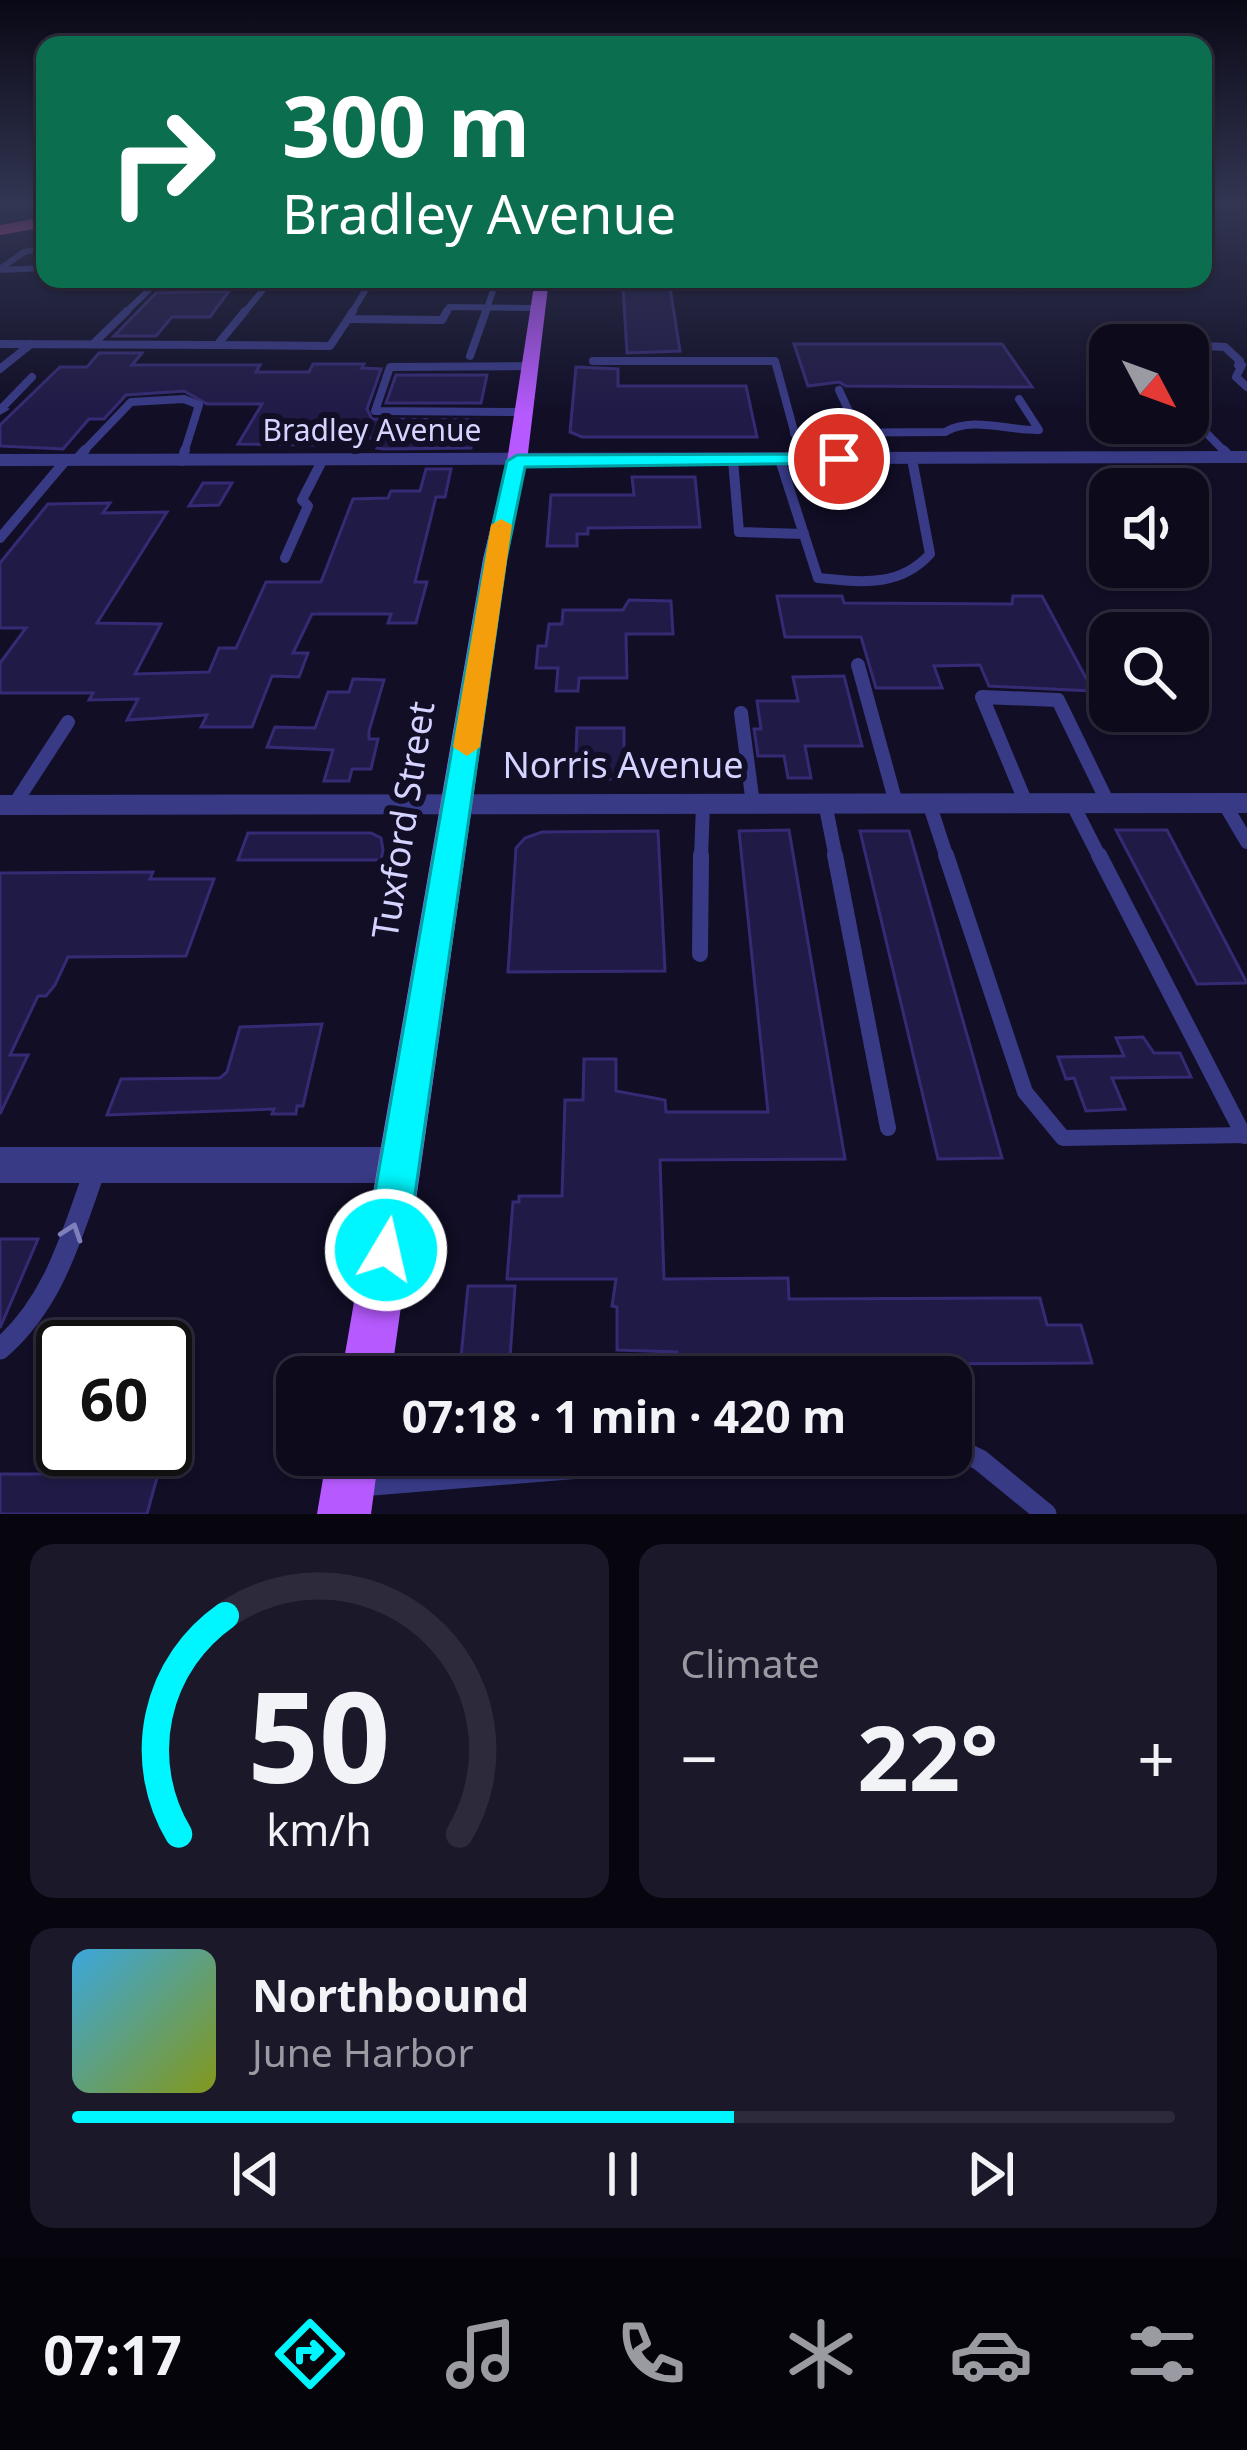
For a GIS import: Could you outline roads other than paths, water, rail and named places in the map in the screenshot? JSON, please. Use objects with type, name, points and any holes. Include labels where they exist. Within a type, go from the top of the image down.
[{"type":"main road","name":"Tuxford Street","points":[[369,1356],[496,559],[517,461],[540,288]]},
{"type":"street","name":"Bradley Avenue","points":[[0,460],[1239,457]]},
{"type":"street","name":"Norris Avenue","points":[[7,805],[1236,803]]},
{"type":"street","points":[[0,1165],[399,1165]]},
{"type":"lane","points":[[93,344],[151,288]]},
{"type":"lane","points":[[217,345],[265,288]]},
{"type":"lane","points":[[0,344],[330,346],[364,288]]},
{"type":"lane","points":[[470,356],[495,288]]},
{"type":"lane","points":[[348,319],[442,320],[449,308],[536,308]]},
{"type":"lane","points":[[0,369],[31,344]]},
{"type":"lane","points":[[1209,346],[1225,347],[1240,361],[1236,377],[1247,387]]},
{"type":"lane","points":[[593,361],[775,361],[802,460]]},
{"type":"lane","points":[[521,412],[374,411],[390,367],[528,366]]},
{"type":"lane","points":[[1,410],[32,376]]},
{"type":"lane","points":[[839,390],[859,433]]},
{"type":"lane","points":[[0,538],[131,402],[184,399],[199,405],[182,460]]},
{"type":"lane","points":[[794,434],[945,432],[957,423],[1039,430],[1018,399]]},
{"type":"lane","points":[[945,432],[959,458]]},
{"type":"lane","points":[[1209,436],[1239,457]]},
{"type":"lane","points":[[780,460],[818,578],[884,584],[916,574],[930,554],[912,459]]},
{"type":"lane","points":[[285,558],[308,506],[302,500],[322,460]]},
{"type":"lane","points":[[733,460],[739,532],[804,534]]},
{"type":"lane","points":[[858,665],[896,803]]},
{"type":"lane","points":[[1026,803],[982,697],[1058,700],[1108,803]]},
{"type":"lane","points":[[741,713],[753,803]]},
{"type":"lane","points":[[7,805],[68,722]]},
{"type":"lane","points":[[700,954],[695,896],[704,877],[703,803]]},
{"type":"lane","points":[[825,803],[888,1128]]},
{"type":"lane","points":[[929,803],[1025,1092],[1063,1138],[1246,1136],[1072,803]]},
{"type":"lane","points":[[1236,803],[1247,842]]},
{"type":"lane","points":[[0,1348],[17,1336],[48,1299],[97,1165]]},
{"type":"lane","points":[[972,1456],[1046,1514]]},
{"type":"lane","points":[[348,1486],[474,1476]]}]
